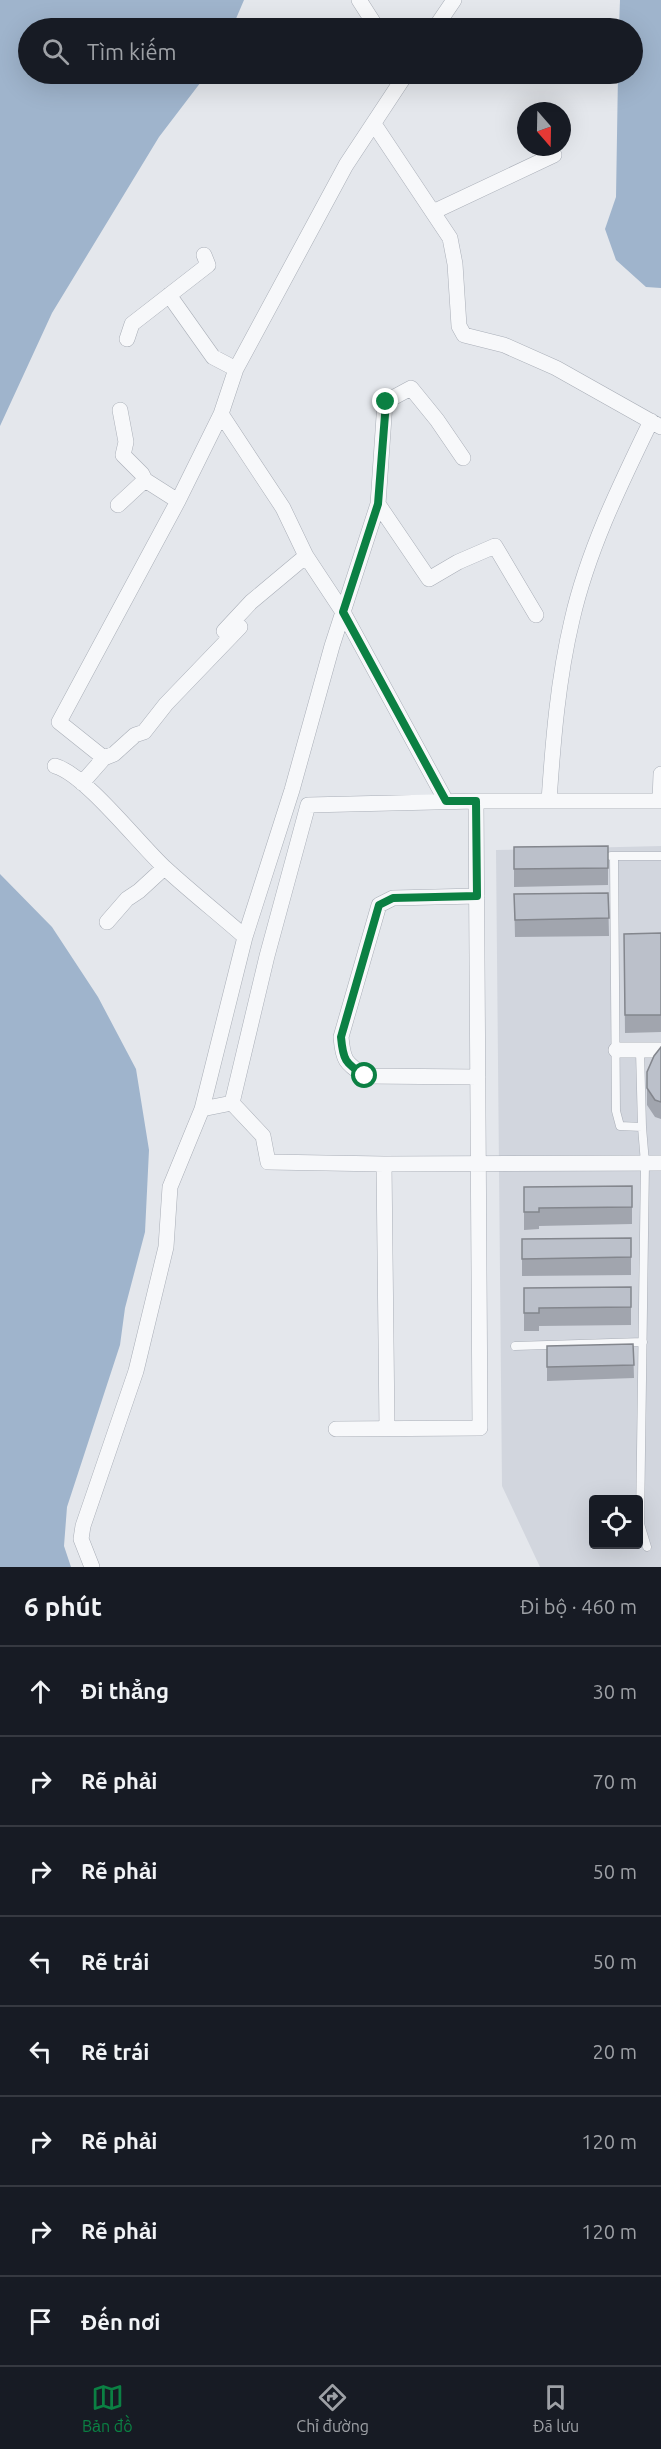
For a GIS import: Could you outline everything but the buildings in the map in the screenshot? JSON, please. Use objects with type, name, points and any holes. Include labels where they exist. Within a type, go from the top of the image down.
[{"type":"street","points":[[359,0],[371,18]]},
{"type":"street","points":[[442,18],[454,0]]},
{"type":"street","points":[[104,758],[59,722],[178,501],[221,414],[236,369],[346,165],[400,84]]},
{"type":"street","points":[[374,124],[450,238],[453,247],[459,326],[464,335],[504,345],[556,368],[656,424],[593,549],[572,620],[554,737],[549,801]]},
{"type":"street","points":[[433,212],[552,156]]},
{"type":"street","points":[[127,339],[132,324],[208,265],[204,255]]},
{"type":"street","points":[[170,295],[213,357],[236,369]]},
{"type":"street","points":[[92,1567],[81,1539],[83,1526],[136,1371],[166,1247],[170,1186],[202,1109],[245,937],[378,504],[386,402],[411,388],[463,458]]},
{"type":"street","points":[[120,410],[126,442],[123,455],[145,480],[178,501]]},
{"type":"street","points":[[221,414],[283,508],[306,556],[343,612],[446,801]]},
{"type":"street","points":[[118,505],[145,480]]},
{"type":"street","points":[[378,504],[429,579],[458,562],[495,546],[536,615]]},
{"type":"street","points":[[201,656],[251,602],[306,556]]},
{"type":"street","points":[[82,783],[104,758],[114,754],[135,735],[144,732],[166,704],[240,627]]},
{"type":"street","points":[[55,766],[65,769],[82,783],[165,868],[245,937]]},
{"type":"street","points":[[292,790],[308,805],[446,801],[661,801],[661,774]]},
{"type":"street","points":[[336,1429],[480,1428],[476,801]]},
{"type":"street","points":[[232,1103],[267,956],[308,805]]},
{"type":"street","points":[[107,922],[127,898],[139,891],[165,868]]},
{"type":"street","points":[[477,896],[393,898],[379,905],[341,1037],[343,1058],[352,1068],[365,1076],[478,1077]]},
{"type":"street","points":[[219,1041],[245,1049]]},
{"type":"street","points":[[616,1050],[661,1050]]},
{"type":"street","points":[[202,1109],[232,1103]]},
{"type":"street","points":[[232,1103],[263,1136],[268,1162],[661,1163]]},
{"type":"street","points":[[384,1164],[387,1429]]},
{"type":"lane","points":[[614,856],[618,1121],[620,1126],[642,1127]]},
{"type":"lane","points":[[603,857],[661,856]]},
{"type":"lane","points":[[640,1051],[645,1163],[640,1524],[647,1547]]},
{"type":"lane","points":[[515,1346],[643,1342]]},
{"type":"shaded area","points":[[661,846],[661,1567],[540,1567],[502,1486],[496,850]]},
{"type":"water","points":[[0,0],[244,0],[236,18],[18,18],[18,84],[199,84],[159,137],[52,313],[0,426]]},
{"type":"water","points":[[620,0],[661,0],[661,288],[646,287],[616,260],[605,229],[616,197],[618,84],[643,84],[643,18],[619,18]]},
{"type":"water","points":[[0,874],[52,927],[98,997],[136,1069],[149,1150],[145,1232],[125,1308],[120,1345],[67,1507],[64,1546],[71,1567],[0,1567]]},
{"type":"route","points":[[365,1076],[352,1068],[343,1058],[341,1037],[379,905],[393,898],[477,896],[476,801],[446,801],[343,612],[378,504],[386,402]]}]
